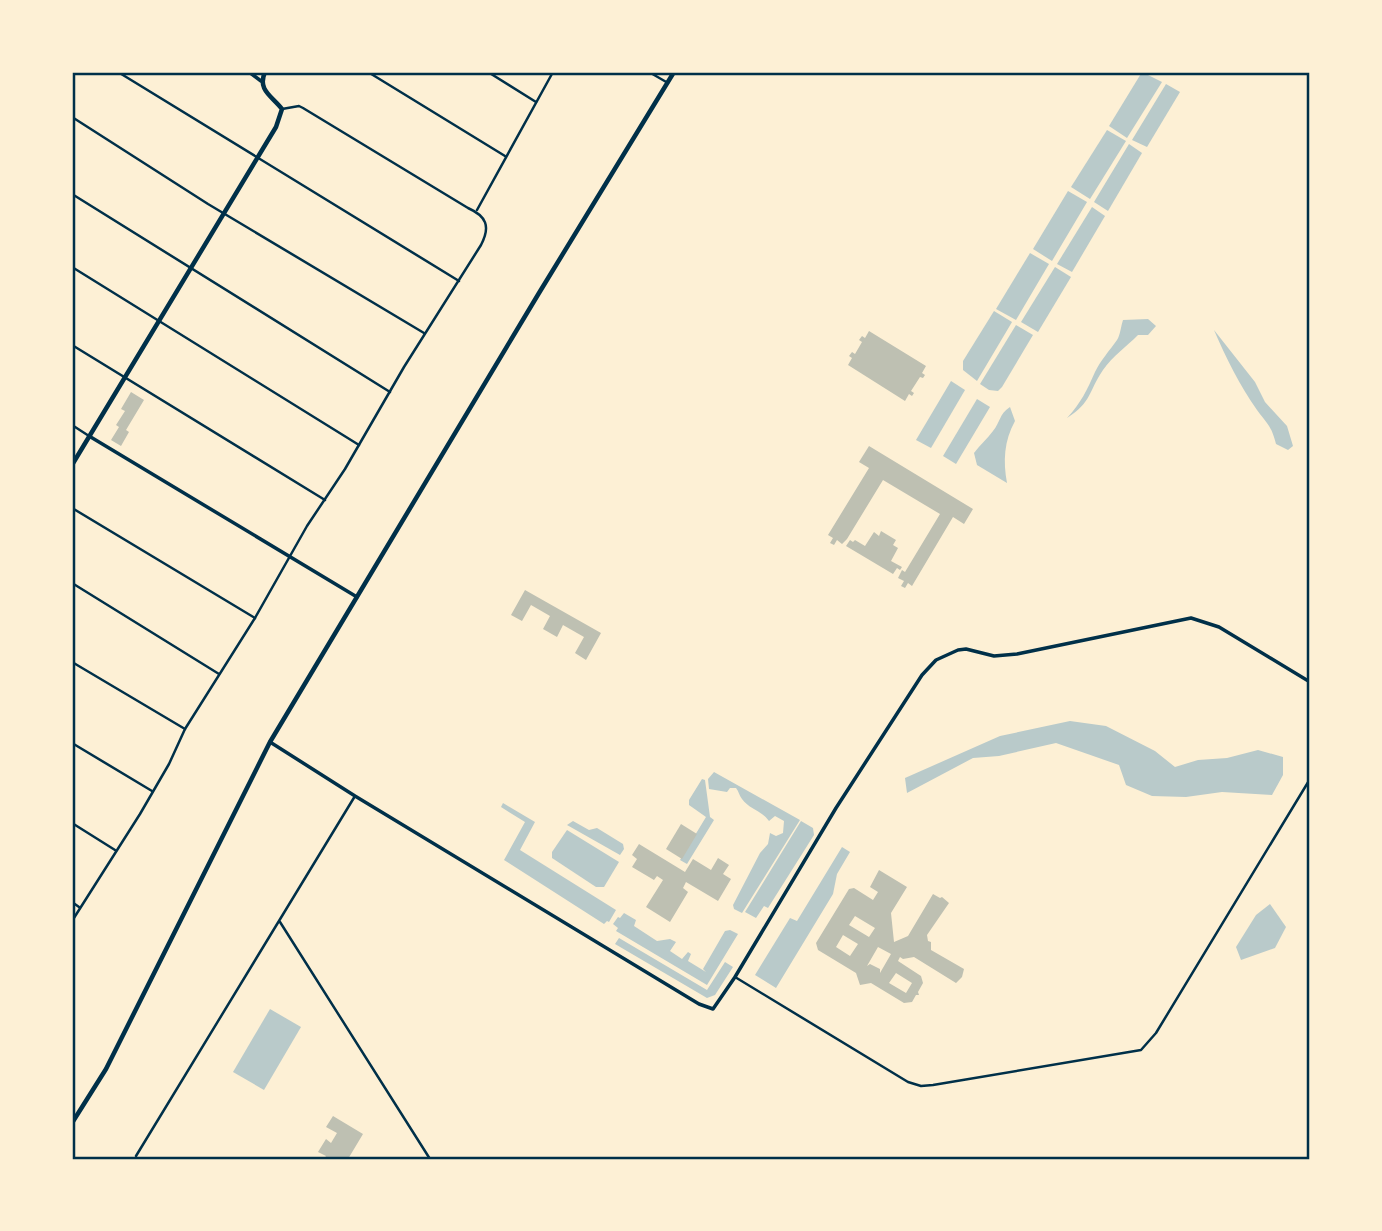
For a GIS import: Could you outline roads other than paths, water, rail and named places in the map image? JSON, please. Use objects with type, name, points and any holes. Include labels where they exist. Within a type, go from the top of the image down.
[{"type":"main road","points":[[72,465],[276,127],[282,109],[266,92],[261,81],[265,72]]},
{"type":"main road","points":[[72,1123],[106,1069],[270,742],[674,72]]},
{"type":"street","points":[[118,72],[459,281]]},
{"type":"street","points":[[249,72],[261,81]]},
{"type":"street","points":[[368,72],[505,156]]},
{"type":"street","points":[[488,72],[536,102]]},
{"type":"street","points":[[476,211],[553,72]]},
{"type":"street","points":[[649,72],[668,83]]},
{"type":"street","points":[[72,921],[140,814],[169,764],[185,729],[484,239],[486,227],[476,211],[303,108],[299,106],[282,109]]},
{"type":"street","points":[[72,117],[225,214],[425,334]]},
{"type":"street","points":[[72,194],[391,392]]},
{"type":"street","points":[[72,267],[359,445]]},
{"type":"street","points":[[72,345],[325,500]]},
{"type":"street","points":[[72,425],[357,597]]},
{"type":"street","points":[[72,508],[255,618]]},
{"type":"street","points":[[72,583],[219,674]]},
{"type":"street","points":[[270,742],[355,796],[713,1009],[836,808],[915,685],[936,660],[962,649],[994,656],[1017,654],[1191,618],[1219,627],[1310,682]]},
{"type":"street","points":[[72,662],[185,729]]},
{"type":"street","points":[[72,743],[152,791]]},
{"type":"street","points":[[735,977],[886,1070],[914,1084],[933,1085],[1141,1050],[1156,1033],[1310,779]]},
{"type":"street","points":[[136,1156],[355,796]]},
{"type":"street","points":[[72,822],[116,850]]},
{"type":"street","points":[[72,902],[79,907]]},
{"type":"street","points":[[280,922],[430,1159]]}]
